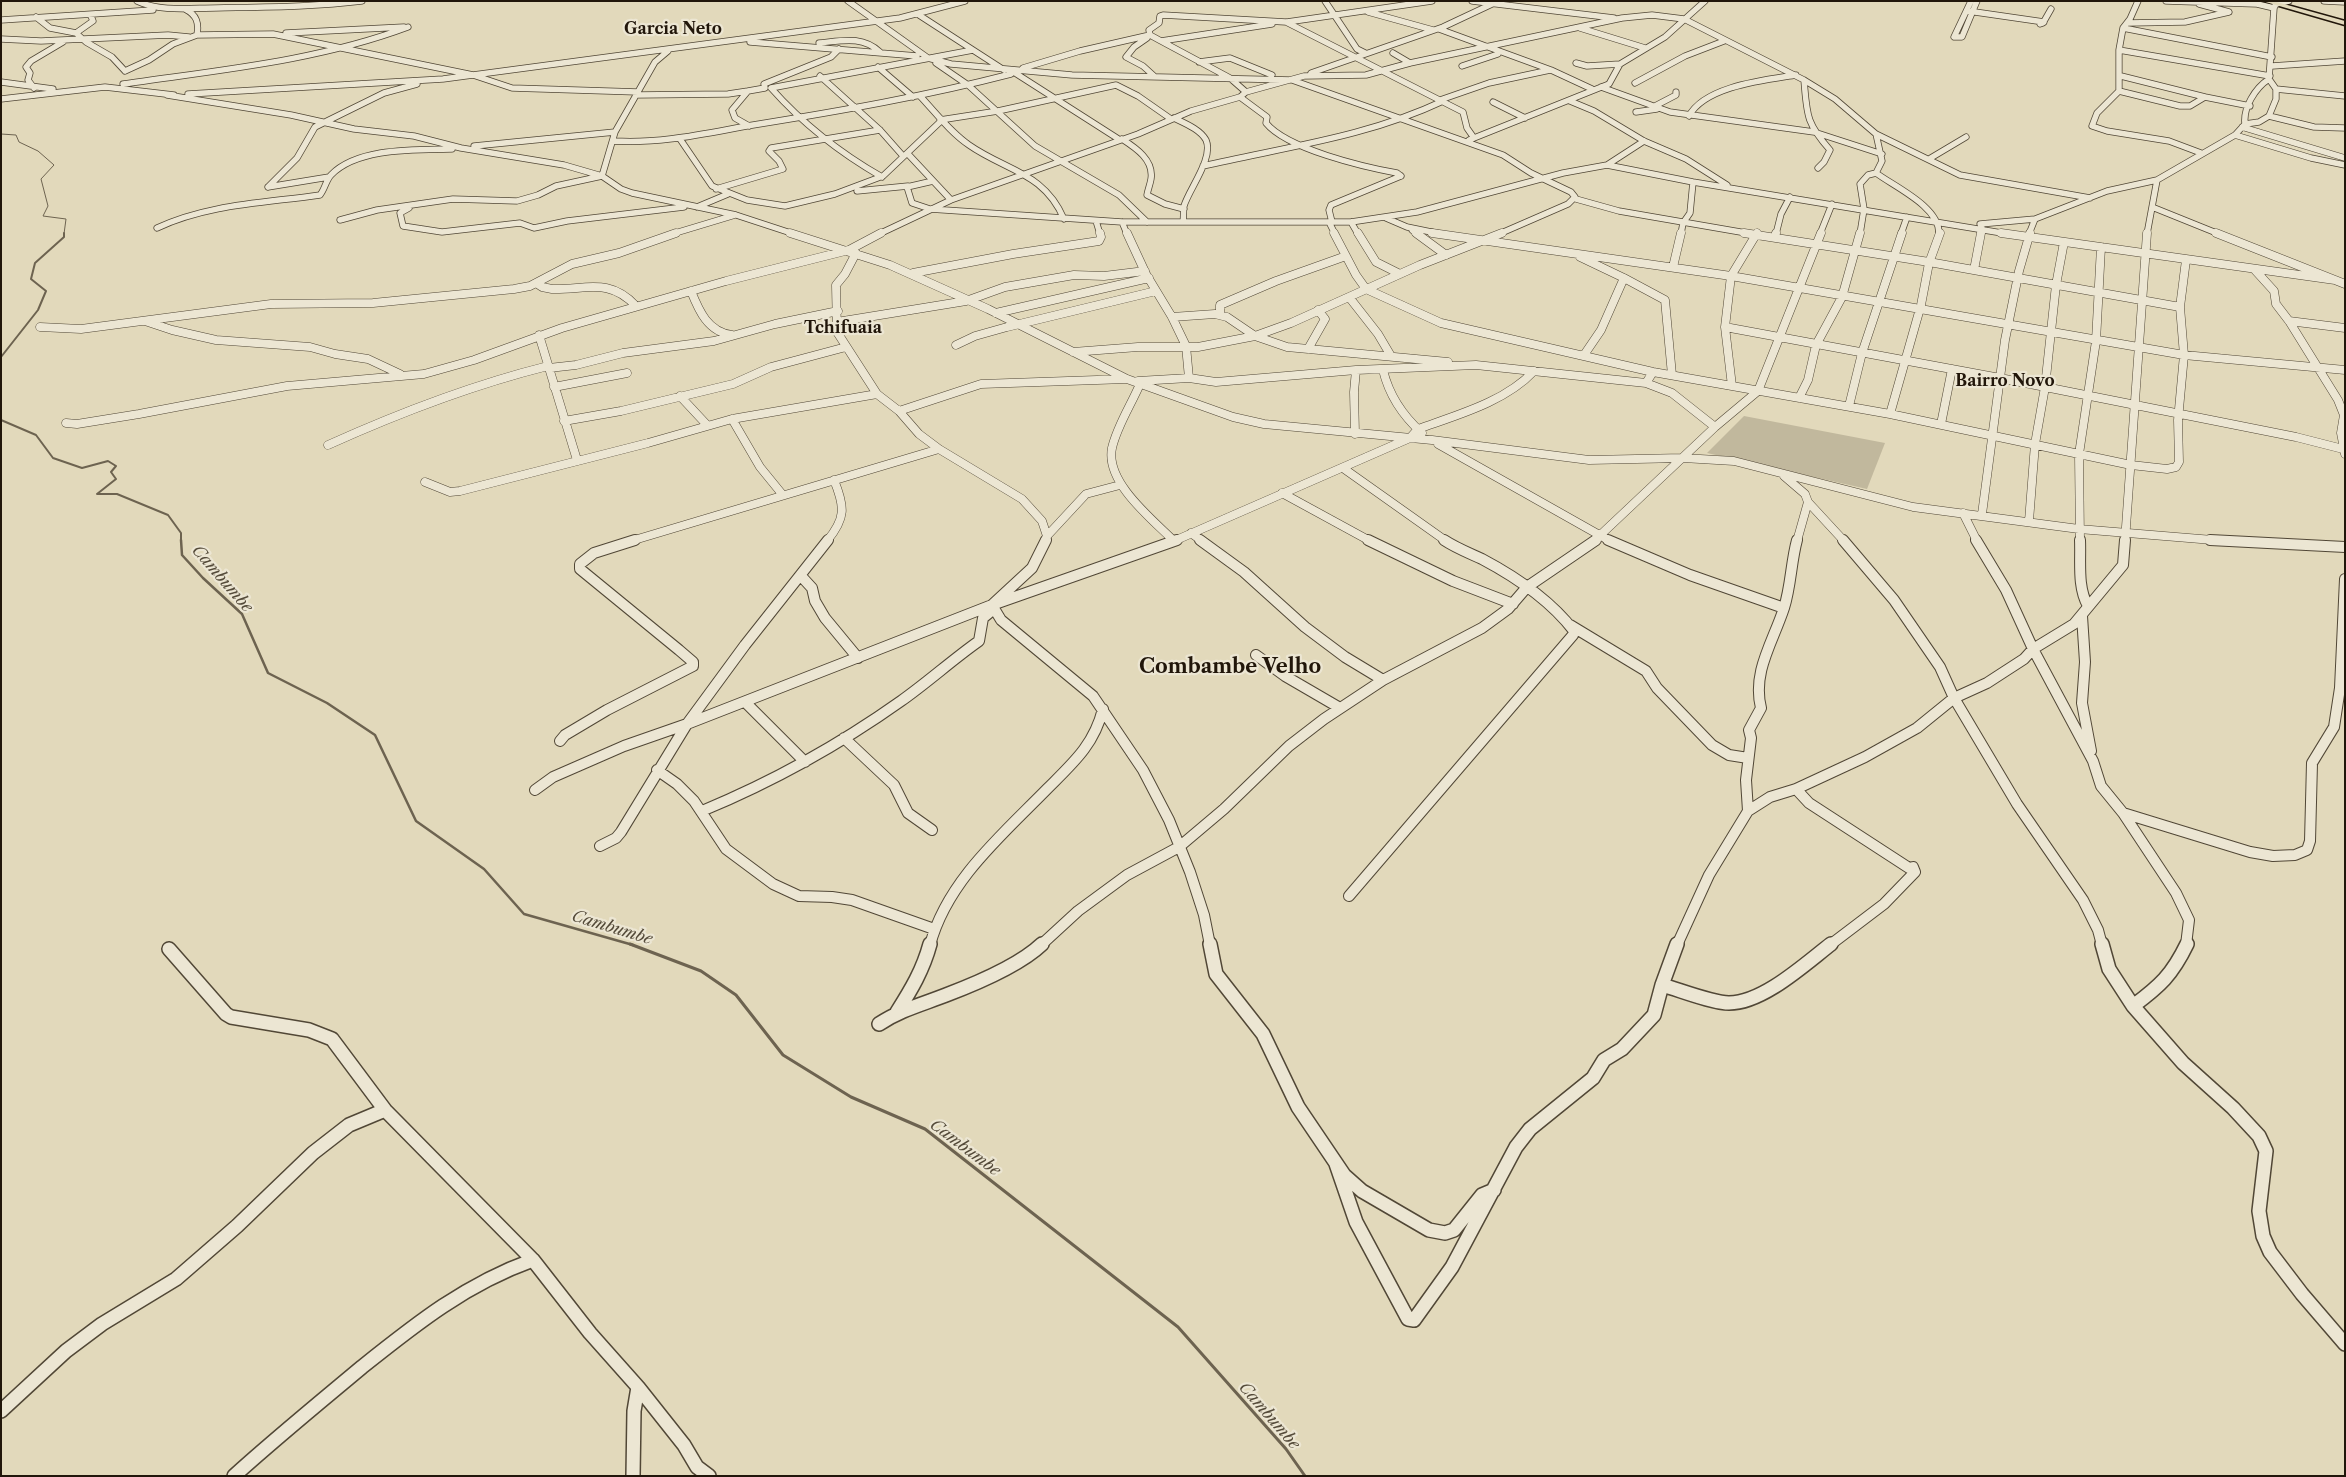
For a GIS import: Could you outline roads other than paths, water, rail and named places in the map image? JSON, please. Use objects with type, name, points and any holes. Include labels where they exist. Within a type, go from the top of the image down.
[{"type":"main road","points":[[2265,1],[2275,6],[2345,23]]},
{"type":"street","points":[[137,1],[147,6],[179,8],[311,7],[362,1]]},
{"type":"street","points":[[179,8],[181,1]]},
{"type":"street","points":[[848,1],[875,22],[968,85],[1035,146],[1055,156],[1061,162],[1114,193],[1142,215],[1147,222]]},
{"type":"street","points":[[167,95],[443,79],[875,22],[919,14],[965,1]]},
{"type":"street","points":[[1325,1],[1357,49],[1364,54]]},
{"type":"street","points":[[1161,41],[1432,1]]},
{"type":"street","points":[[1472,1],[1622,18]]},
{"type":"street","points":[[1471,139],[1570,101],[1592,89],[1609,84],[1620,64],[1665,37],[1705,1]]},
{"type":"street","points":[[1971,1],[1955,37],[1962,38],[1977,1]]},
{"type":"street","points":[[2138,1],[2125,25],[2120,50],[2121,76],[2119,91],[2097,113],[2092,126],[2169,141],[2201,153]]},
{"type":"street","points":[[2166,1],[2275,6],[2289,1]]},
{"type":"street","points":[[2324,1],[2345,2]]},
{"type":"street","points":[[66,423],[77,424],[139,414],[287,386],[424,374],[474,360],[539,335],[636,306],[853,251],[893,226],[951,200],[1061,162],[1191,111],[1240,97],[1246,92],[1304,76],[1437,29],[1492,4]]},
{"type":"street","points":[[2125,25],[2185,22],[2229,12],[2199,4]]},
{"type":"street","points":[[1966,225],[2035,219],[2122,186],[2157,180],[2234,135],[2243,126],[2259,122],[2269,116],[2276,99],[2276,89],[2270,78],[2275,6]]},
{"type":"street","points":[[1,20],[91,16],[179,8],[192,12],[198,20],[200,25],[197,35]]},
{"type":"street","points":[[1966,11],[1994,14],[1994,17],[1998,18],[2041,24],[2051,10]]},
{"type":"street","points":[[1363,11],[1437,29],[1489,46],[1551,70],[1592,89]]},
{"type":"street","points":[[1,13],[13,19]]},
{"type":"street","points":[[919,14],[1137,150],[1149,164],[1151,179],[1147,195],[1165,204],[1184,209]]},
{"type":"street","points":[[1304,76],[1358,76],[1489,46],[1622,18],[1652,14],[1684,20],[1804,80],[1835,99],[1876,134],[1960,175],[2090,198]]},
{"type":"street","points":[[1150,36],[1149,30],[1160,22],[1160,16],[1166,15],[1286,22],[1442,100],[1464,114],[1471,139]]},
{"type":"street","points":[[76,33],[91,24],[93,21],[91,16]]},
{"type":"street","points":[[36,18],[50,28],[76,33],[106,53],[125,71]]},
{"type":"street","points":[[2125,25],[2272,57]]},
{"type":"street","points":[[1,99],[123,86],[246,67],[391,34],[408,27],[387,26],[278,34],[197,35],[173,44],[149,60],[125,71]]},
{"type":"street","points":[[1580,28],[1645,48]]},
{"type":"street","points":[[278,34],[334,48],[473,75],[518,89],[637,94],[728,94],[974,50]]},
{"type":"street","points":[[1,38],[23,41],[173,35],[190,37]]},
{"type":"street","points":[[1150,36],[1134,46],[1126,57],[1143,66],[1154,76]]},
{"type":"street","points":[[614,141],[637,144],[680,139],[749,126],[802,119],[917,97],[968,85],[1080,51],[1150,36],[1230,78],[1246,92]]},
{"type":"street","points":[[798,47],[854,39],[877,49],[880,53]]},
{"type":"street","points":[[34,88],[28,80],[30,73],[26,67],[65,40]]},
{"type":"street","points":[[734,40],[929,58],[1010,71],[1280,78]]},
{"type":"street","points":[[1634,83],[1685,56],[1724,41]]},
{"type":"street","points":[[602,176],[608,152],[614,141],[615,132],[655,62],[660,55],[671,49]]},
{"type":"street","points":[[839,50],[831,56],[764,84],[847,157],[882,177]]},
{"type":"street","points":[[2120,50],[2270,78]]},
{"type":"street","points":[[1462,66],[1482,61],[1498,54],[1498,51]]},
{"type":"street","points":[[641,53],[655,62]]},
{"type":"street","points":[[1393,53],[1410,63]]},
{"type":"street","points":[[1199,62],[1230,58],[1242,65],[1280,78],[1292,80],[1406,120],[1471,139],[1571,192],[1576,199],[1620,211],[1683,223],[1757,233],[1929,262],[2180,307]]},
{"type":"street","points":[[2272,66],[2345,61]]},
{"type":"street","points":[[1576,63],[1587,66],[1620,64]]},
{"type":"street","points":[[808,66],[880,130],[934,181],[951,200]]},
{"type":"street","points":[[878,67],[917,97],[940,120],[979,151],[1024,174],[1054,198],[1064,219]]},
{"type":"street","points":[[1203,166],[1347,137],[1406,120],[1442,100],[1489,83],[1551,70]]},
{"type":"street","points":[[123,86],[125,71]]},
{"type":"street","points":[[1689,116],[1701,101],[1713,96],[1796,76]]},
{"type":"street","points":[[2121,76],[2250,106]]},
{"type":"street","points":[[2243,126],[2244,114],[2260,86],[2270,78]]},
{"type":"street","points":[[329,177],[267,187],[297,158],[312,129],[384,93],[443,79]]},
{"type":"street","points":[[1804,80],[1806,117],[1814,132],[1830,150],[1824,162],[1818,168]]},
{"type":"street","points":[[1,82],[34,88],[79,90]]},
{"type":"street","points":[[680,139],[716,189],[728,194],[786,206],[873,182],[882,177],[940,120],[998,111],[1116,85],[1138,96],[1172,119],[1196,131],[1206,141],[1203,166],[1195,178],[1184,209],[1183,222]]},
{"type":"street","points":[[123,86],[328,122],[354,129],[414,136],[460,148],[539,160],[602,176],[621,189],[632,193],[736,215],[853,251],[913,273],[1134,382],[1233,417],[1264,424],[1432,440],[1589,460],[1683,458],[1734,461],[1913,507],[1982,514],[2079,529],[2237,542],[2345,547]]},
{"type":"street","points":[[1601,87],[1655,108],[1689,116],[1814,132],[1882,154]]},
{"type":"street","points":[[2276,89],[2345,96]]},
{"type":"street","points":[[748,91],[732,110],[735,118],[749,126]]},
{"type":"street","points":[[2119,91],[2180,106],[2190,106],[2205,97]]},
{"type":"street","points":[[1636,112],[1655,108],[1676,95],[1676,92]]},
{"type":"street","points":[[1240,97],[1268,117],[1266,123],[1270,128],[1302,146],[1350,164],[1401,175],[1332,206],[1329,210],[1330,222],[1346,256],[1366,289],[1441,323],[1653,372],[1849,406],[2131,465],[2167,469],[2176,467],[2179,462],[2179,414],[2184,356],[2180,307],[2186,260]]},
{"type":"street","points":[[1570,101],[1594,111],[1644,141],[1686,159],[1730,187]]},
{"type":"street","points":[[1493,102],[1524,118]]},
{"type":"street","points":[[2269,116],[2314,127],[2345,128]]},
{"type":"street","points":[[2243,126],[2345,158]]},
{"type":"street","points":[[716,189],[783,169],[769,150],[824,138],[880,130]]},
{"type":"street","points":[[157,228],[188,215],[246,204],[320,195],[329,177],[343,166],[368,156],[615,132]]},
{"type":"street","points":[[1799,398],[1808,380],[1816,345],[1842,297],[1862,227],[1864,209],[1860,184],[1868,175],[1876,173],[1881,165],[1882,154],[1876,134]]},
{"type":"street","points":[[2234,135],[2312,158],[2345,165]]},
{"type":"street","points":[[1929,159],[1966,136]]},
{"type":"street","points":[[908,186],[912,203],[930,209],[1122,222],[1351,222],[1386,218],[1543,178],[1607,165],[1644,141]]},
{"type":"street","points":[[1607,165],[1693,182],[1966,225],[2027,237],[2334,280]]},
{"type":"street","points":[[1876,173],[1907,193],[1938,221],[1940,229],[1929,262],[1920,310],[1904,360],[1890,414]]},
{"type":"street","points":[[340,220],[378,210],[413,207],[453,200],[516,201],[538,196],[556,186],[602,176]]},
{"type":"street","points":[[1336,1164],[1356,1222],[1411,1321],[1419,1315],[1452,1267],[1516,1147],[1530,1130],[1593,1078],[1604,1060],[1622,1049],[1654,1015],[1662,985],[1683,929],[1709,875],[1748,811],[1770,797],[1796,789],[1865,757],[1917,728],[1954,698],[1987,683],[2024,659],[2033,649],[2074,624],[2105,589],[2123,564],[2137,361],[2140,348],[2141,300],[2148,221],[2157,180]]},
{"type":"street","points":[[836,193],[908,186],[934,181]]},
{"type":"street","points":[[1673,267],[1683,223],[1690,213],[1693,182]]},
{"type":"street","points":[[413,207],[400,213],[402,226],[442,232],[520,223],[534,228],[567,221],[693,206],[728,194]]},
{"type":"street","points":[[1775,236],[1781,214],[1790,197]]},
{"type":"street","points":[[1072,352],[1207,346],[1254,336],[1487,239],[1576,199]]},
{"type":"street","points":[[879,1024],[897,1012],[949,994],[1028,957],[1078,911],[1127,876],[1179,846],[1224,809],[1290,746],[1340,708],[1383,680],[1482,628],[1513,604],[1527,587],[1600,536],[1715,427],[1758,391],[1832,204]]},
{"type":"street","points":[[2152,207],[2345,284]]},
{"type":"street","points":[[40,327],[81,329],[272,304],[315,302],[366,304],[514,290],[536,282],[572,264],[619,253],[648,241],[736,215]]},
{"type":"street","points":[[1849,406],[1862,353],[1907,217]]},
{"type":"street","points":[[1386,218],[1407,227],[1451,236],[1487,239],[1731,276],[1879,304],[2184,356],[2345,370]]},
{"type":"street","points":[[1982,514],[1990,435],[2007,326],[2016,279],[2027,237],[2035,219]]},
{"type":"street","points":[[913,273],[1013,254],[1099,241],[1101,237],[1096,221]]},
{"type":"street","points":[[1122,222],[1145,271],[1172,317],[1186,346],[1189,378]]},
{"type":"street","points":[[1351,222],[1376,262],[1400,274]]},
{"type":"street","points":[[1407,227],[1446,255]]},
{"type":"street","points":[[1974,270],[1982,228]]},
{"type":"street","points":[[1732,386],[1725,327],[1731,276],[1757,233]]},
{"type":"street","points":[[2029,521],[2035,444],[2045,387],[2056,285],[2064,242]]},
{"type":"street","points":[[2101,247],[2097,292],[2096,341],[2079,454],[2081,583],[2085,611],[2085,662],[2082,703],[2093,761],[2101,786],[2123,813],[2176,893],[2188,920],[2187,944],[2177,964],[2160,986],[2133,1006]]},
{"type":"street","points":[[853,251],[836,285],[837,332],[877,394],[898,410],[920,434],[939,449],[1022,499],[1042,521],[1047,536]]},
{"type":"street","points":[[1569,252],[1661,296],[1665,300],[1672,375]]},
{"type":"street","points":[[1220,315],[1220,304],[1276,281],[1346,256]]},
{"type":"street","points":[[1725,327],[2000,378],[2296,437],[2344,452],[2341,433],[2344,415],[2330,386],[2289,321],[2276,304],[2274,291],[2254,269]]},
{"type":"street","points":[[837,322],[873,315],[919,310],[966,300],[1005,287],[1074,275],[1104,276],[1145,271]]},
{"type":"street","points":[[996,313],[1149,278]]},
{"type":"street","points":[[1584,355],[1601,330],[1624,278]]},
{"type":"street","points":[[536,282],[546,290],[612,288],[620,291],[636,306]]},
{"type":"street","points":[[691,291],[700,313],[712,327],[723,334],[733,336]]},
{"type":"street","points":[[956,345],[975,336],[1018,324],[1156,291]]},
{"type":"street","points":[[1349,297],[1378,334],[1391,356]]},
{"type":"street","points":[[1308,349],[1325,319],[1318,310]]},
{"type":"street","points":[[328,446],[380,421],[446,395],[496,379],[548,367],[576,365],[623,353],[676,347],[733,336],[838,311]]},
{"type":"street","points":[[1172,317],[1220,315],[1237,322],[1254,336],[1278,345],[1646,383],[1672,393],[1715,427]]},
{"type":"street","points":[[144,321],[172,330],[216,340],[310,347],[335,354],[368,359],[404,376]]},
{"type":"street","points":[[2289,321],[2345,328]]},
{"type":"street","points":[[539,335],[577,460]]},
{"type":"street","points":[[564,421],[621,411],[733,384],[771,367],[846,347]]},
{"type":"street","points":[[898,410],[981,384],[1134,382],[1189,378],[1216,382],[1356,370],[1476,365]]},
{"type":"street","points":[[1941,424],[1952,369]]},
{"type":"street","points":[[1355,434],[1354,392],[1356,370]]},
{"type":"street","points":[[1383,370],[1393,394],[1403,411],[1418,429],[1432,440],[1523,495],[1600,536],[1664,566],[1784,608]]},
{"type":"street","points":[[535,790],[554,777],[624,746],[688,724],[993,607],[1174,541],[1410,438],[1418,429],[1526,382],[1534,372]]},
{"type":"street","points":[[1646,383],[1653,372]]},
{"type":"street","points":[[554,387],[627,373]]},
{"type":"street","points":[[1134,382],[1112,448],[1111,466],[1120,485],[1174,541]]},
{"type":"street","points":[[425,482],[450,492],[460,491],[648,443],[732,419],[877,394]]},
{"type":"street","points":[[680,396],[707,425]]},
{"type":"street","points":[[732,419],[760,467],[782,494]]},
{"type":"street","points":[[560,741],[565,735],[607,710],[693,666],[693,662],[682,652],[598,586],[580,569],[580,564],[594,553],[782,494],[939,449]]},
{"type":"street","points":[[1342,468],[1452,545],[1488,562],[1527,587],[1570,624],[1646,671],[1657,688],[1712,745],[1729,755],[1748,758]]},
{"type":"street","points":[[1783,475],[1807,498],[1860,558],[1894,600],[1940,667],[1954,698],[2017,804],[2084,900],[2098,930],[2109,969],[2133,1006],[2183,1063],[2233,1108],[2259,1136],[2266,1151],[2259,1211],[2263,1236],[2270,1252],[2302,1294],[2345,1344]]},
{"type":"street","points":[[1748,811],[1746,780],[1751,738],[1749,730],[1761,708],[1758,702],[1759,678],[1776,625],[1784,608],[1793,555],[1807,498],[1807,479]]},
{"type":"street","points":[[600,846],[616,838],[621,832],[657,770],[688,724],[745,645],[839,526],[844,512],[834,480]]},
{"type":"street","points":[[702,811],[753,791],[805,762],[900,702],[956,656],[979,641],[983,618],[1004,591],[1033,567],[1047,536],[1086,494],[1120,485]]},
{"type":"street","points":[[1282,493],[1368,541],[1468,588],[1513,604]]},
{"type":"street","points":[[1963,513],[1985,557],[2006,590],[2033,649],[2093,761]]},
{"type":"street","points":[[1191,533],[1244,572],[1305,627],[1345,657],[1383,680]]},
{"type":"street","points":[[801,576],[812,588],[815,601],[826,618],[858,658]]},
{"type":"street","points":[[2123,813],[2250,852],[2280,856],[2295,855],[2307,850],[2310,841],[2312,763],[2334,727],[2340,688],[2345,579]]},
{"type":"street","points":[[993,607],[1001,620],[1080,684],[1103,709],[1143,770],[1169,820],[1190,872],[1204,915],[1216,974],[1263,1034],[1298,1106],[1344,1175],[1362,1191],[1429,1230],[1438,1233],[1448,1234],[1454,1230],[1482,1195],[1494,1190]]},
{"type":"street","points":[[1349,896],[1573,635],[1574,631],[1570,624]]},
{"type":"street","points":[[1256,655],[1286,676],[1340,708]]},
{"type":"street","points":[[745,702],[805,762]]},
{"type":"street","points":[[897,1012],[915,984],[925,963],[934,929],[946,902],[972,868],[1081,755],[1098,728],[1103,709]]},
{"type":"street","points":[[844,738],[894,785],[908,813],[932,830]]},
{"type":"street","points":[[657,770],[674,781],[702,811],[726,849],[749,868],[789,893],[799,896],[831,896],[851,899],[914,924],[934,929]]},
{"type":"street","points":[[1662,985],[1727,1003],[1742,1000],[1784,980],[1884,904],[1915,872],[1913,867],[1909,868],[1809,803],[1796,789]]},
{"type":"street","points":[[169,949],[226,1014],[231,1017],[309,1030],[332,1039],[385,1110],[534,1260],[590,1333],[638,1387],[684,1445],[697,1466],[710,1476]]},
{"type":"street","points":[[1,1411],[66,1350],[102,1324],[176,1279],[237,1226],[314,1153],[349,1125],[385,1110]]},
{"type":"street","points":[[234,1476],[292,1424],[426,1316],[500,1272],[534,1260]]},
{"type":"street","points":[[633,1476],[634,1411],[638,1387]]},
{"type":"waterway","name":"Cambumbe","points":[[1,134],[16,135],[19,142],[38,151],[54,165],[41,179],[48,206],[43,216],[66,219],[64,234]]},
{"type":"waterway","name":"Cambumbe","points":[[1,357],[38,310],[46,291],[31,279],[35,263],[64,237],[64,234]]},
{"type":"waterway","name":"Cambumbe","points":[[1,420],[36,435],[53,458],[82,468],[108,461],[116,466],[111,472],[116,479],[97,494],[117,494],[168,515],[181,533],[181,540]]},
{"type":"waterway","name":"Cambumbe","points":[[181,540],[182,555],[203,578],[242,614],[268,673],[327,703],[375,735],[416,821],[484,869],[524,914],[632,945]]},
{"type":"waterway","name":"Cambumbe","points":[[632,945],[701,971],[736,995],[783,1055],[851,1097],[925,1129],[1178,1327],[1286,1449],[1305,1476]]},
{"type":"district","name":"Garcia Neto","points":[[673,29]]},
{"type":"district","name":"Tchifuaia","points":[[843,328]]},
{"type":"district","name":"Bairro Novo","points":[[2005,381]]},
{"type":"district","name":"Combambe Velho","points":[[1230,667]]}]
